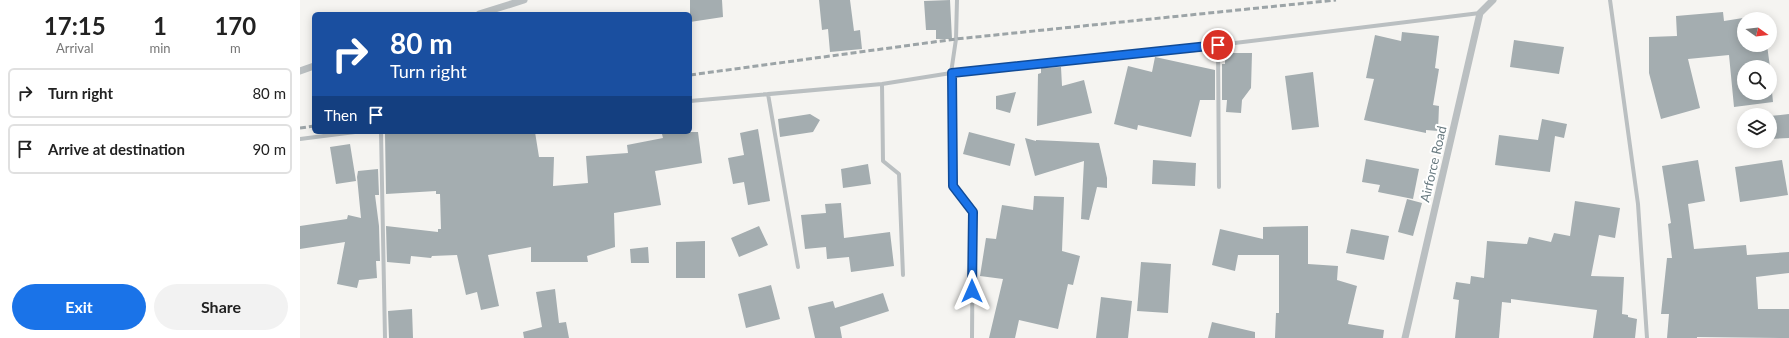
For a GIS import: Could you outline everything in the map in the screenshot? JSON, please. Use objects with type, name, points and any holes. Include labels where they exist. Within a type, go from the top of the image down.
[{"type":"street","points":[[485,12],[524,0]]},
{"type":"street","points":[[957,0],[956,40],[952,73],[953,186],[973,212],[972,338]]},
{"type":"street","name":"Airforce Road","points":[[1405,338],[1480,13],[1492,0]]},
{"type":"street","points":[[1610,0],[1638,204],[1648,338]]},
{"type":"street","points":[[692,101],[882,84],[952,73],[1218,45],[1480,13]]},
{"type":"street","points":[[1218,45],[1219,187]]},
{"type":"street","points":[[300,71],[312,67]]},
{"type":"street","points":[[882,84],[883,161],[899,174],[903,275]]},
{"type":"street","points":[[768,94],[798,268]]},
{"type":"street","points":[[300,139],[339,134]]},
{"type":"street","points":[[380,134],[385,338]]},
{"type":"building","points":[[690,0],[722,0],[723,17],[692,22],[692,12],[690,12]]},
{"type":"building","points":[[819,0],[850,0],[854,31],[860,30],[862,49],[830,52],[828,29],[822,30]]},
{"type":"building","points":[[950,0],[952,39],[936,39],[936,30],[926,30],[924,1]]},
{"type":"building","points":[[1723,12],[1724,21],[1737,19],[1737,52],[1768,52],[1769,60],[1737,60],[1737,100],[1773,100],[1773,102],[1734,107],[1729,55],[1688,59],[1700,108],[1661,119],[1649,73],[1649,37],[1677,36],[1676,16]]},
{"type":"building","points":[[1402,32],[1439,36],[1435,68],[1439,69],[1433,105],[1439,106],[1438,131],[1426,130],[1426,133],[1364,120],[1374,79],[1366,78],[1375,35],[1401,41]]},
{"type":"building","points":[[1514,40],[1564,47],[1559,74],[1510,67]]},
{"type":"building","points":[[1225,53],[1252,53],[1251,88],[1242,100],[1241,113],[1226,112],[1227,100],[1222,100],[1222,64],[1225,64]]},
{"type":"building","points":[[1155,57],[1215,70],[1215,100],[1200,100],[1191,137],[1138,125],[1137,130],[1114,124],[1128,66],[1152,72]]},
{"type":"building","points":[[1061,67],[1062,86],[1084,80],[1092,113],[1037,126],[1038,74],[1041,73],[1041,68]]},
{"type":"building","points":[[1313,72],[1319,127],[1292,130],[1285,76]]},
{"type":"building","points":[[1016,92],[1010,113],[996,109],[996,96]]},
{"type":"building","points":[[810,114],[820,120],[813,132],[780,137],[778,119]]},
{"type":"building","points":[[1789,114],[1789,138],[1777,139],[1777,115]]},
{"type":"building","points":[[1542,119],[1567,124],[1564,138],[1555,136],[1550,172],[1495,165],[1499,135],[1538,140]]},
{"type":"building","points":[[758,129],[770,201],[748,205],[744,182],[733,184],[728,158],[744,155],[740,133]]},
{"type":"building","points":[[692,132],[698,132],[702,163],[655,171],[661,205],[614,213],[615,247],[587,256],[588,262],[531,262],[531,247],[488,255],[499,306],[481,310],[477,292],[466,295],[457,255],[432,256],[431,258],[411,256],[410,264],[387,262],[386,226],[438,232],[438,229],[441,229],[440,194],[436,194],[436,191],[386,194],[385,134],[535,134],[539,157],[554,157],[553,186],[588,183],[586,156],[628,153],[627,145],[663,138],[662,134],[692,134]]},
{"type":"building","points":[[969,132],[1015,144],[1010,166],[963,154]]},
{"type":"building","points":[[1025,138],[1036,141],[1099,143],[1107,178],[1107,188],[1097,187],[1089,220],[1081,219],[1084,161],[1035,176]]},
{"type":"building","points":[[350,144],[356,181],[336,184],[330,147]]},
{"type":"building","points":[[1366,159],[1419,169],[1413,199],[1378,192],[1380,185],[1362,182]]},
{"type":"building","points":[[1153,160],[1196,163],[1195,186],[1152,184]]},
{"type":"building","points":[[1698,160],[1705,201],[1688,204],[1694,249],[1746,245],[1747,255],[1789,252],[1789,273],[1756,277],[1758,309],[1789,309],[1789,338],[1667,338],[1669,314],[1661,314],[1667,258],[1672,258],[1668,224],[1671,223],[1662,166]]},
{"type":"building","points":[[1782,160],[1788,195],[1740,202],[1735,167]]},
{"type":"building","points":[[868,164],[871,184],[843,188],[841,169]]},
{"type":"building","points":[[378,169],[379,195],[375,195],[379,226],[380,261],[376,261],[377,278],[359,280],[357,288],[337,284],[345,242],[300,249],[300,226],[347,219],[348,215],[361,218],[357,177],[358,171]]},
{"type":"building","points":[[1034,196],[1064,197],[1062,251],[1080,256],[1073,285],[1068,284],[1058,329],[1019,320],[1015,338],[989,338],[1003,279],[980,276],[986,238],[996,239],[1002,205],[1033,210]]},
{"type":"building","points":[[1407,199],[1422,203],[1413,236],[1398,232]]},
{"type":"building","points":[[1575,201],[1620,208],[1615,238],[1599,235],[1591,276],[1624,277],[1622,314],[1637,319],[1635,338],[1593,338],[1597,310],[1511,299],[1511,303],[1502,302],[1499,338],[1455,338],[1459,300],[1453,299],[1456,282],[1470,284],[1471,276],[1484,278],[1487,241],[1527,244],[1529,237],[1551,242],[1554,233],[1570,236]]},
{"type":"building","points":[[841,203],[844,238],[890,232],[894,266],[851,272],[849,257],[827,259],[826,247],[805,249],[801,215],[826,213],[825,204]]},
{"type":"building","points":[[759,226],[768,245],[739,257],[731,238]]},
{"type":"building","points":[[1308,226],[1308,264],[1338,266],[1337,280],[1357,286],[1348,324],[1384,330],[1383,338],[1275,338],[1276,313],[1279,313],[1279,255],[1238,255],[1235,271],[1212,265],[1220,229],[1263,239],[1263,227]]},
{"type":"building","points":[[1351,229],[1389,236],[1384,260],[1346,253]]},
{"type":"building","points":[[705,241],[705,278],[676,278],[676,242]]},
{"type":"building","points":[[648,247],[649,263],[631,263],[630,249]]},
{"type":"building","points":[[1141,262],[1171,264],[1168,313],[1137,311]]},
{"type":"building","points":[[771,285],[780,319],[746,328],[738,294]]},
{"type":"building","points":[[555,289],[559,323],[566,322],[569,338],[524,338],[523,332],[542,327],[536,292]]},
{"type":"building","points":[[883,293],[889,311],[840,327],[842,338],[815,338],[808,307],[833,301],[835,308]]},
{"type":"building","points":[[1101,297],[1132,301],[1128,338],[1096,338]]},
{"type":"building","points":[[412,309],[413,338],[389,338],[388,311]]},
{"type":"building","points":[[1212,322],[1255,332],[1255,338],[1208,338]]},
{"type":"railway","points":[[692,75],[956,39],[1336,0]]},
{"type":"railway","points":[[300,128],[312,126]]},
{"type":"route","points":[[972,291],[973,212],[953,186],[952,73],[1218,45]]}]
